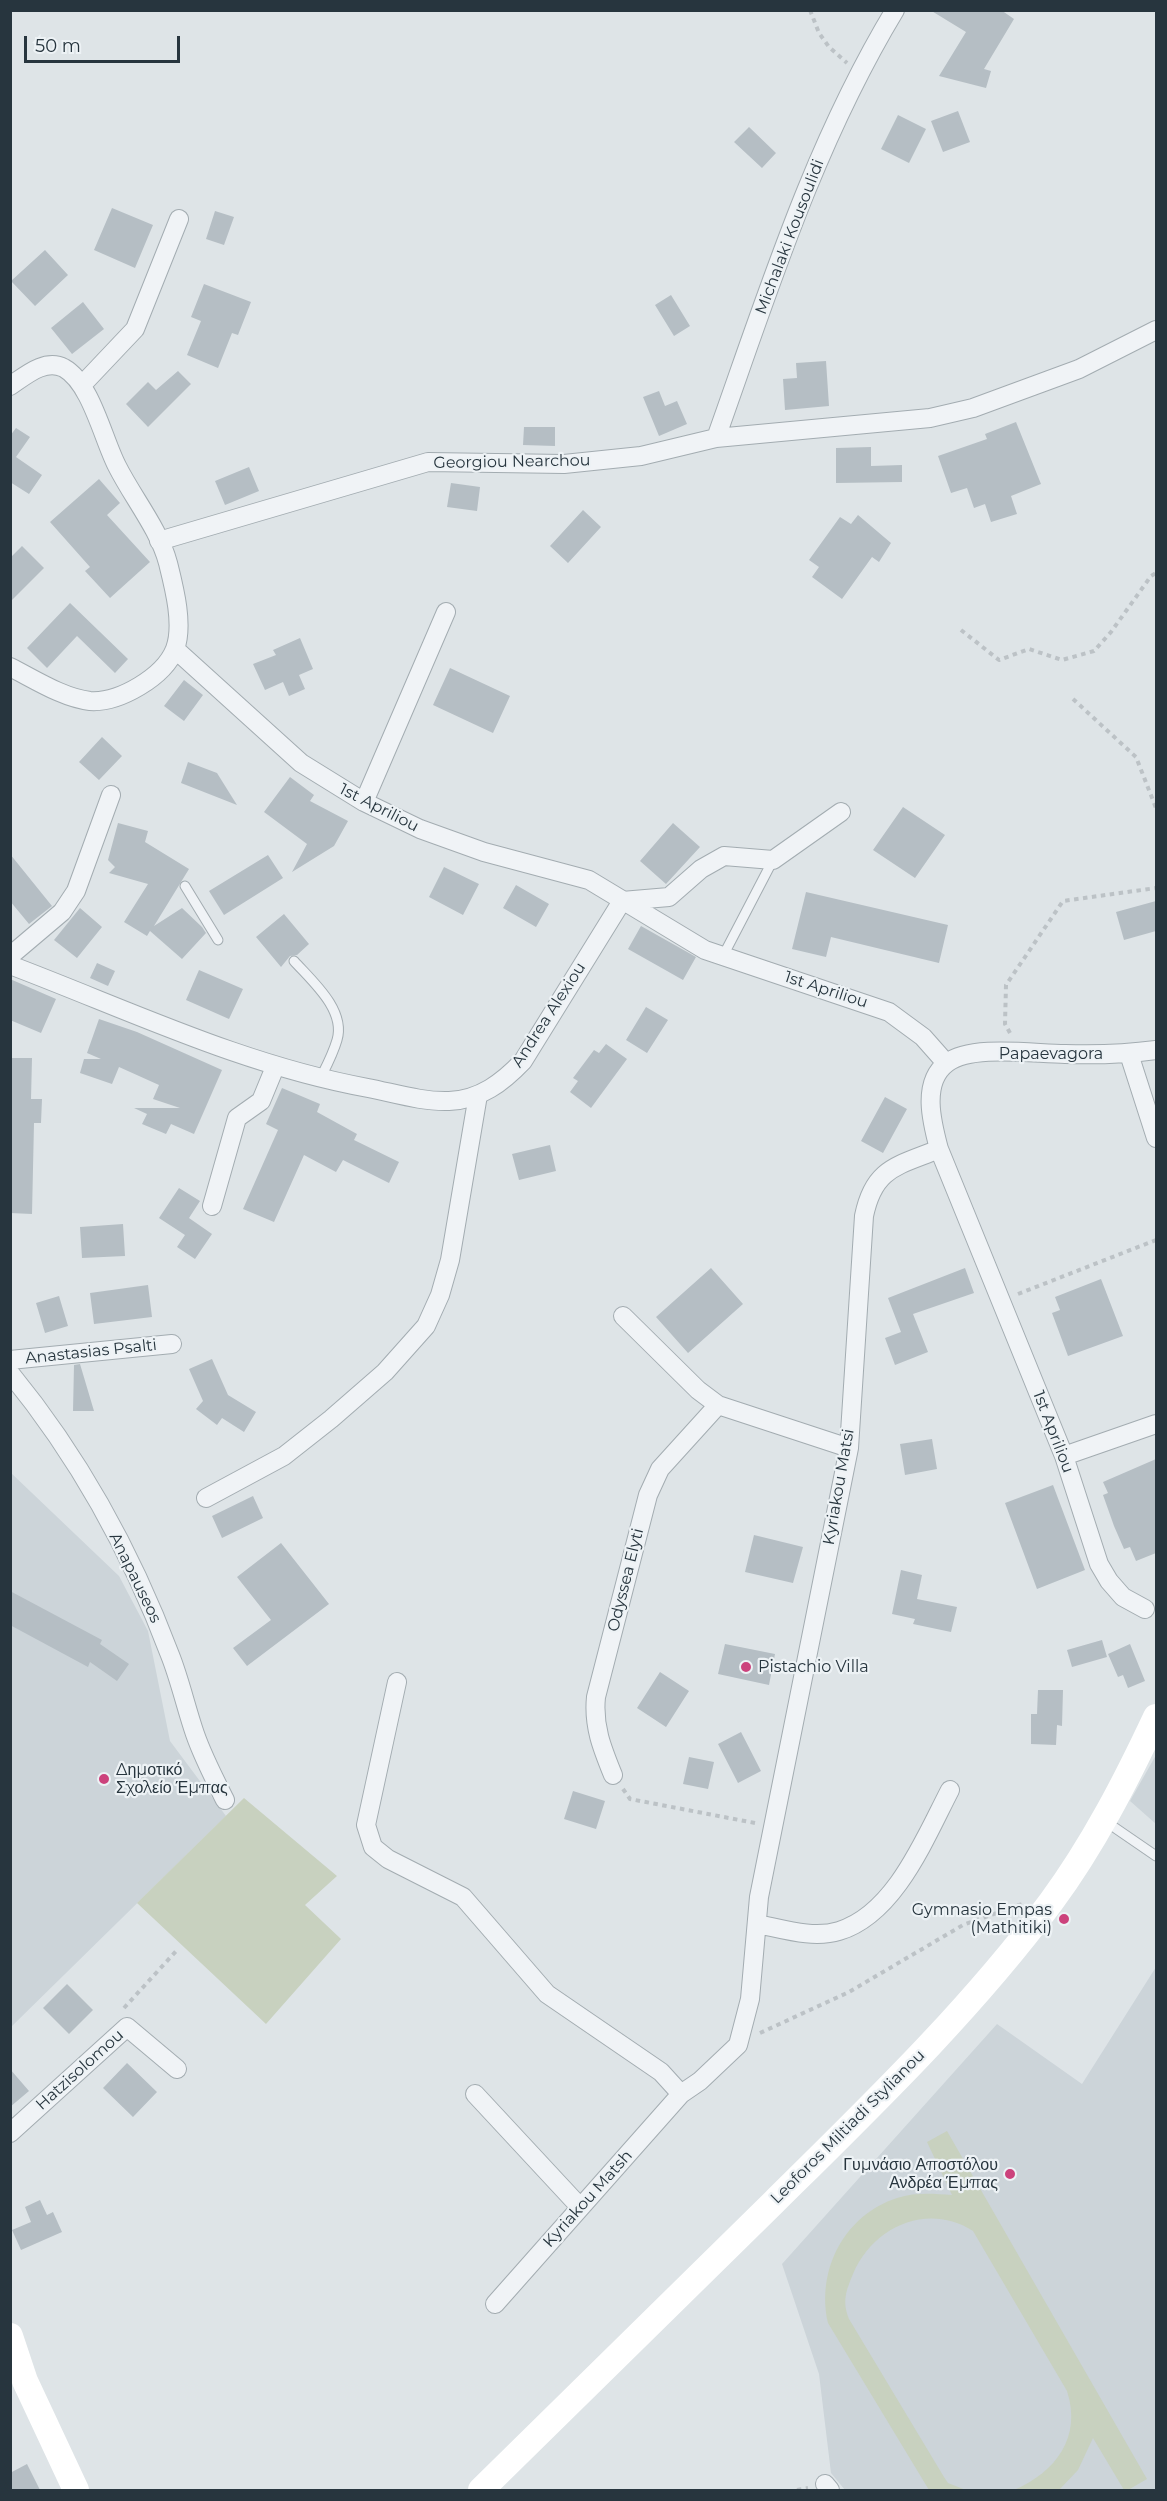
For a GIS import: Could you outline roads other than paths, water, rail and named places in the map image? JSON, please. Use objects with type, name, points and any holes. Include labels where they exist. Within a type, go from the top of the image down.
[{"type":"main road","name":"Leoforos Miltiadi Stylianou","points":[[481,2490],[907,2070],[994,1974],[1052,1900],[1103,1820],[1123,1787],[1156,1717]]},
{"type":"main road","points":[[10,2336],[18,2384],[76,2490]]},
{"type":"street","name":"Michalaki Kousoulidi","points":[[716,438],[798,208],[859,73],[895,10]]},
{"type":"street","points":[[82,385],[118,349],[135,328],[179,219]]},
{"type":"street","name":"Georgiou Nearchou","points":[[159,541],[428,462],[455,460],[564,464],[641,456],[716,438],[899,422],[973,408],[1079,369],[1156,330]]},
{"type":"street","points":[[10,386],[36,368],[49,366],[65,369],[82,385],[117,466],[159,541],[172,585],[177,621],[175,649],[166,662],[134,690],[101,701],[87,700],[56,690],[10,667]]},
{"type":"street","points":[[364,802],[446,612]]},
{"type":"street","name":"1st Apriliou","points":[[175,649],[302,763],[364,802],[420,829],[484,852],[589,880],[680,937],[723,957],[889,1012],[923,1037],[946,1063],[933,1086],[931,1103],[939,1149],[1064,1456],[1099,1564],[1109,1581],[1123,1597],[1145,1609]]},
{"type":"street","points":[[10,956],[62,912],[76,891],[111,795]]},
{"type":"street","points":[[622,901],[669,897],[700,869],[724,856],[773,860],[841,812]]},
{"type":"street","name":"Andrea Alexiou","points":[[10,966],[275,1067],[321,1079],[414,1097],[449,1101],[478,1095],[506,1079],[523,1061],[622,901]]},
{"type":"street","name":"Papaevagora","points":[[946,1063],[979,1053],[1129,1054],[1156,1050]]},
{"type":"street","points":[[1129,1054],[1156,1138]]},
{"type":"street","points":[[212,1206],[237,1118],[261,1101],[275,1067]]},
{"type":"street","points":[[206,1498],[284,1456],[331,1419],[384,1372],[426,1326],[440,1295],[450,1260],[478,1095]]},
{"type":"street","name":"Kyriakou Matsi","points":[[738,2045],[750,1999],[759,1897],[849,1448],[864,1216],[868,1197],[875,1182],[889,1170],[939,1149]]},
{"type":"street","points":[[623,1316],[698,1390],[718,1406],[849,1448]]},
{"type":"street","name":"Anastasias Psalti","points":[[10,1360],[172,1344]]},
{"type":"street","name":"Anapauseos","points":[[10,1373],[91,1488],[121,1547],[152,1610],[171,1658],[206,1764],[225,1800]]},
{"type":"street","name":"Odyssea Elyti","points":[[613,1775],[598,1737],[594,1716],[596,1697],[648,1495],[660,1469],[718,1406]]},
{"type":"street","points":[[1064,1456],[1156,1424]]},
{"type":"street","points":[[397,1682],[366,1825],[373,1846],[388,1859],[463,1897],[547,1994],[662,2072],[681,2094]]},
{"type":"street","points":[[757,1924],[807,1934],[838,1931],[866,1917],[904,1876],[950,1790]]},
{"type":"street","name":"Hatzisolomou","points":[[10,2133],[127,2027],[177,2069]]},
{"type":"street","name":"Kyriakou Matsh","points":[[495,2304],[681,2094],[738,2045]]},
{"type":"street","points":[[475,2094],[580,2207]]},
{"type":"lane","points":[[723,957],[773,860]]},
{"type":"lane","points":[[185,886],[218,940]]},
{"type":"lane","points":[[294,961],[324,995],[339,1024],[338,1039],[321,1079]]},
{"type":"lane","points":[[1103,1820],[1156,1856]]},
{"type":"place","name":"Pistachio Villa","points":[[746,1667]]},
{"type":"place","name":"Δημοτικό Σχολείο Έμπας","points":[[104,1779]]},
{"type":"place","name":"Gymnasio Empas (Mathitiki)","points":[[1064,1919]]},
{"type":"place","name":"Γυμνάσιο Αποστόλου Ανδρέα Έμπας","points":[[1010,2174]]}]
